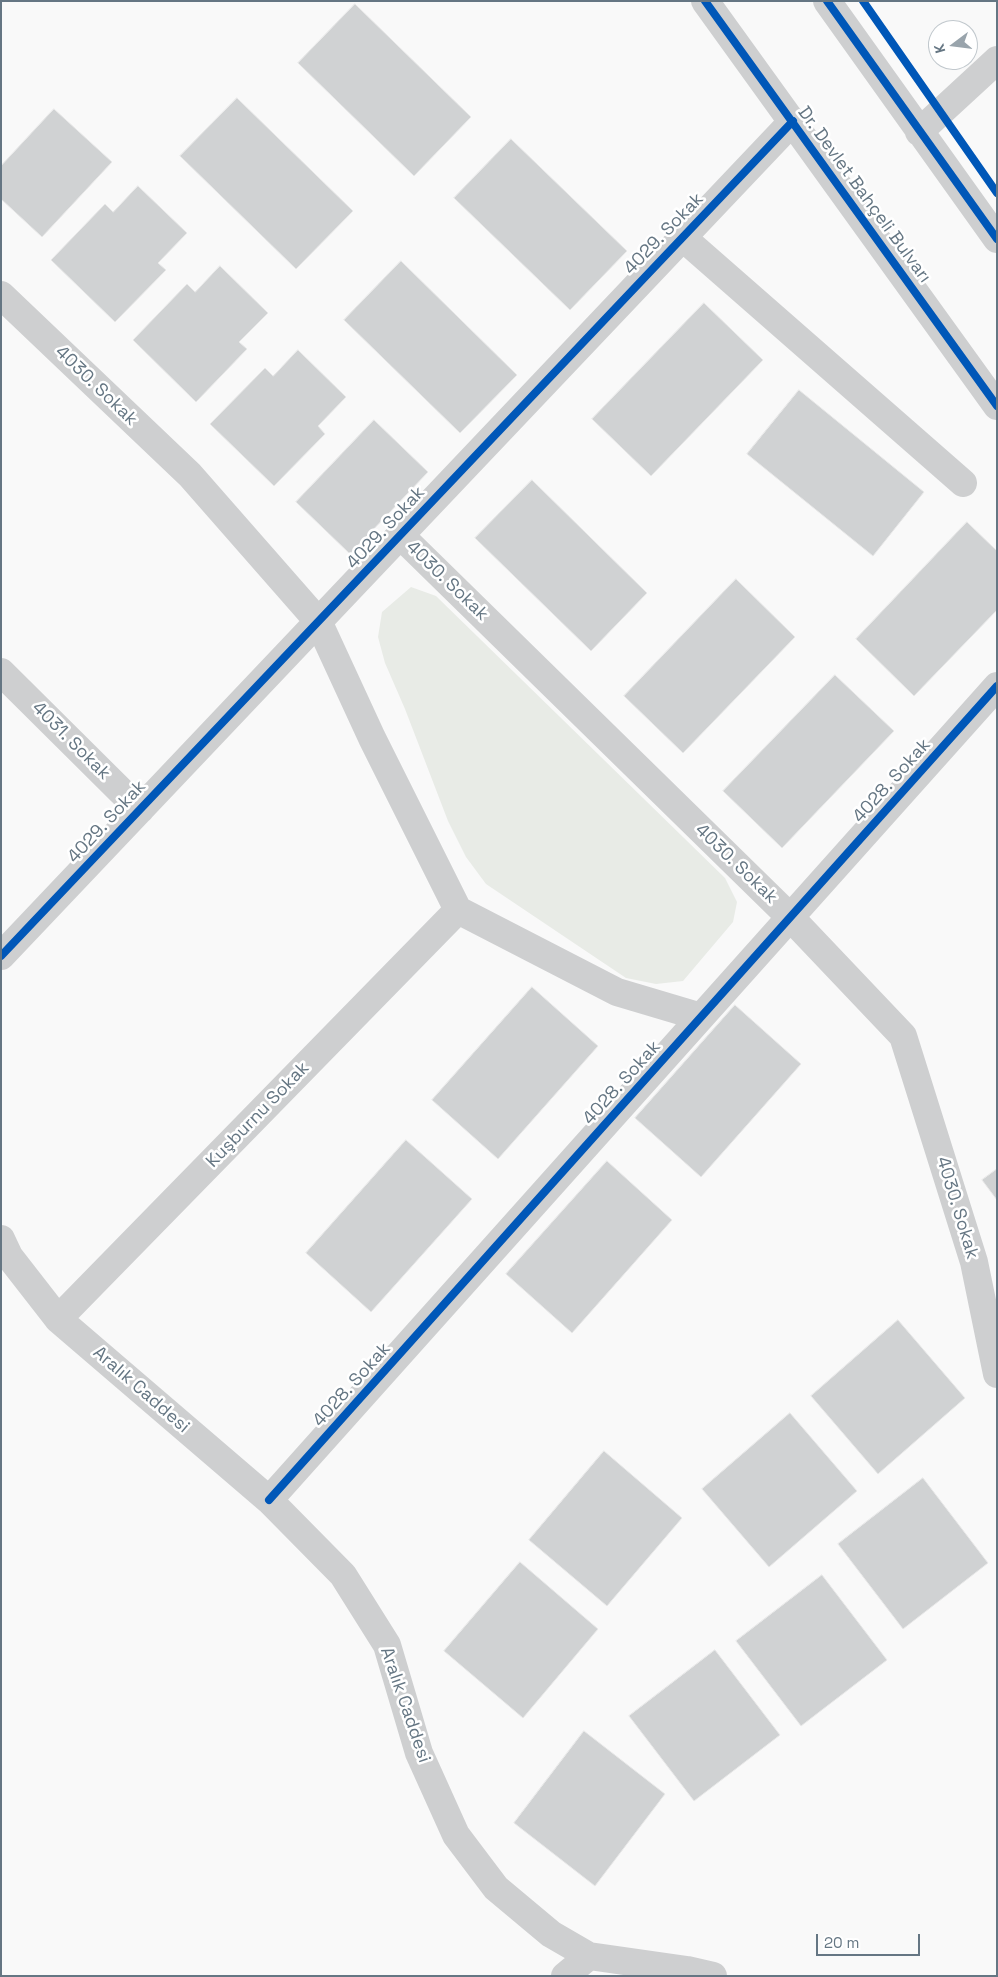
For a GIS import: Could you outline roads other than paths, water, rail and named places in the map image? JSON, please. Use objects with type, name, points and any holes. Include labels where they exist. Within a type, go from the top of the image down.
[{"type":"street","name":"Dr. Devlet Bahçeli Bulvarı","points":[[705,1],[997,406]]},
{"type":"street","points":[[827,1],[997,239]]},
{"type":"street","points":[[919,132],[997,60]]},
{"type":"street","name":"4029. Sokak","points":[[1,956],[792,121]]},
{"type":"street","points":[[682,237],[963,483]]},
{"type":"street","name":"4030. Sokak","points":[[1,295],[190,475],[318,621],[372,738],[458,910]]},
{"type":"street","name":"4030. Sokak","points":[[400,535],[790,917],[903,1036],[974,1262],[997,1374]]},
{"type":"street","name":"4031. Sokak","points":[[1,672],[140,810]]},
{"type":"street","name":"4028. Sokak","points":[[269,1500],[997,686]]},
{"type":"street","points":[[458,910],[617,992],[701,1017]]},
{"type":"street","name":"Kuşburnu Sokak","points":[[58,1320],[458,910]]},
{"type":"street","name":"Aralık Caddesi","points":[[1,1239],[9,1256],[58,1320],[269,1500],[343,1575],[387,1645],[419,1753],[456,1835],[496,1888],[551,1934],[589,1956],[687,1970],[713,1976]]},
{"type":"street","points":[[565,1976],[589,1956]]}]
